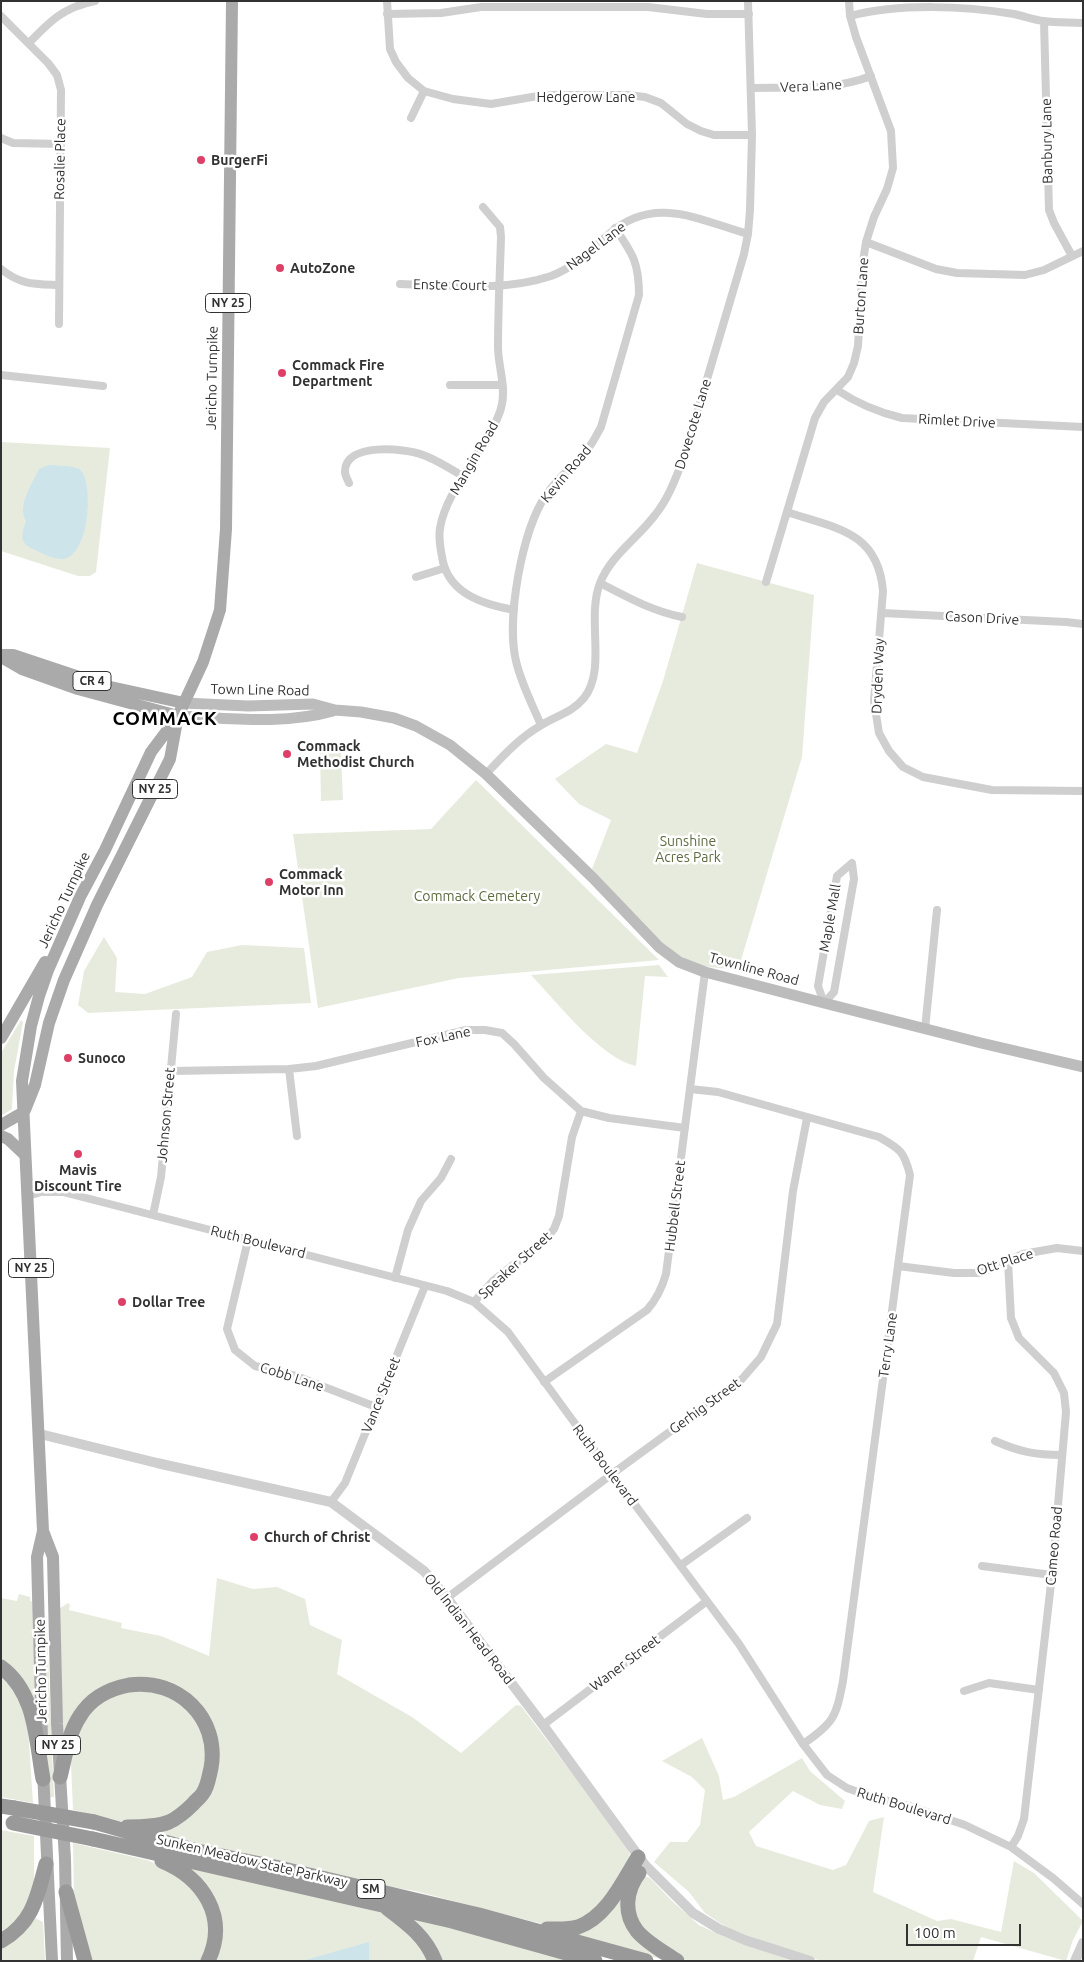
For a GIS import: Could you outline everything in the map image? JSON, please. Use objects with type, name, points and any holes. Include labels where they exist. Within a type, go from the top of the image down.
[{"type":"highway","points":[[1,1667],[8,1672],[26,1697],[43,1779]]},
{"type":"highway","points":[[60,1778],[72,1733],[79,1717],[90,1703],[103,1693],[122,1686],[141,1684],[162,1686],[181,1697],[196,1709],[207,1725],[211,1743],[212,1760],[209,1777],[203,1793],[186,1811],[168,1822],[140,1827],[114,1827]]},
{"type":"highway","name":"Sunken Meadow State Parkway","points":[[7,1807],[94,1822],[193,1850],[399,1896],[646,1961]]},
{"type":"highway","name":"Sunken Meadow State Parkway","points":[[7,1822],[382,1904],[452,1921],[595,1961]]},
{"type":"highway","points":[[138,1850],[184,1872],[197,1883],[206,1896],[213,1911],[215,1928],[214,1942],[208,1961]]},
{"type":"highway","points":[[530,1929],[577,1927],[592,1920],[605,1908],[641,1861]]},
{"type":"highway","points":[[641,1861],[627,1896],[628,1913],[636,1930],[649,1942],[677,1961]]},
{"type":"highway","points":[[1,1941],[15,1933],[29,1916],[46,1864]]},
{"type":"highway","points":[[66,1892],[85,1961]]},
{"type":"highway","points":[[382,1904],[415,1929],[431,1951],[434,1961]]},
{"type":"main road","name":"Jericho Turnpike","points":[[52,1961],[46,1864],[37,1557],[43,1531],[40,1434],[22,1081],[31,1026],[48,970],[76,906],[105,850],[151,752],[178,716],[184,704],[203,662],[218,619],[223,586],[226,529],[232,1]]},
{"type":"main road","name":"CR 4","points":[[1,656],[13,655],[106,686],[184,704]]},
{"type":"main road","name":"CR 4","points":[[1,656],[22,669],[78,690],[178,716]]},
{"type":"main road","name":"Town Line Road","points":[[184,704],[248,706],[313,704],[335,710],[369,713],[394,718],[416,726],[450,745],[486,774]]},
{"type":"main road","name":"Town Line Road","points":[[178,716],[313,717],[335,710]]},
{"type":"main road","name":"Jericho Turnpike","points":[[24,1112],[35,1085],[49,1022],[64,980],[93,913],[170,759],[178,716]]},
{"type":"main road","name":"Townline Road","points":[[486,774],[593,878],[659,947],[679,962],[705,972],[824,1003],[1083,1067]]},
{"type":"main road","points":[[105,850],[121,858]]},
{"type":"main road","points":[[105,850],[106,858],[103,872],[105,888]]},
{"type":"main road","points":[[93,913],[90,906],[97,864]]},
{"type":"main road","points":[[49,1022],[50,995],[55,974],[78,922],[76,906]]},
{"type":"main road","points":[[1,1038],[43,965],[64,936]]},
{"type":"main road","points":[[1,1125],[24,1112]]},
{"type":"main road","points":[[1,1136],[8,1139],[25,1155]]},
{"type":"main road","name":"Jericho Turnpike","points":[[43,1531],[53,1558],[67,1961]]},
{"type":"street","points":[[29,43],[62,12],[80,4],[95,1]]},
{"type":"street","name":"Hedgerow Lane","points":[[387,1],[390,48],[396,62],[408,78],[424,91],[491,104],[544,95],[627,95],[645,97],[661,103],[687,124],[707,133],[714,135],[752,135]]},
{"type":"street","name":"Dovecote Lane","points":[[486,774],[524,736],[541,725],[567,713],[586,697],[592,683],[596,665],[594,619],[595,603],[600,583],[617,556],[657,514],[674,484],[684,457],[748,234],[752,135],[748,1]]},
{"type":"street","name":"Burton Lane","points":[[766,582],[815,418],[824,402],[837,390],[851,370],[858,346],[863,261],[866,242],[874,217],[887,189],[893,168],[891,132],[856,37],[850,16],[849,1]]},
{"type":"street","points":[[387,14],[441,12],[481,7],[648,7],[707,14],[749,14]]},
{"type":"street","points":[[850,16],[871,10],[899,7],[967,9],[1014,14],[1044,21],[1083,23]]},
{"type":"street","name":"Rosalie Place","points":[[1,16],[29,43],[57,75],[61,90],[59,324]]},
{"type":"street","name":"Banbury Lane","points":[[1044,21],[1050,210],[1054,223],[1072,256]]},
{"type":"street","name":"Vera Lane","points":[[751,88],[836,86],[854,83],[871,76]]},
{"type":"street","points":[[411,118],[424,91]]},
{"type":"street","points":[[1,138],[13,143],[61,144]]},
{"type":"street","name":"Mangin Road","points":[[483,207],[500,227],[498,348],[502,404],[495,424],[443,516],[440,530],[440,545],[445,568],[454,583],[466,594],[481,602],[514,610]]},
{"type":"street","name":"Nagel Lane","points":[[500,285],[534,280],[564,270],[578,262],[616,228],[634,217],[651,212],[671,212],[748,234]]},
{"type":"street","name":"Kevin Road","points":[[541,725],[516,661],[512,637],[514,610],[524,552],[537,511],[556,483],[590,446],[601,427],[639,295],[639,275],[632,252],[616,228]]},
{"type":"street","points":[[866,242],[936,269],[957,273],[1025,275],[1044,270],[1083,251]]},
{"type":"street","points":[[1,270],[14,279],[33,284],[58,285]]},
{"type":"street","name":"Enste Court","points":[[400,284],[500,285]]},
{"type":"street","points":[[1,375],[103,386]]},
{"type":"street","points":[[450,385],[502,386]]},
{"type":"street","name":"Rimlet Drive","points":[[837,390],[858,404],[879,413],[902,418],[1083,427]]},
{"type":"street","points":[[349,483],[345,472],[348,462],[356,455],[367,450],[407,450],[422,454],[438,461],[464,477]]},
{"type":"street","name":"Dryden Way","points":[[787,512],[837,528],[855,537],[870,550],[881,575],[882,613],[874,701],[876,718],[879,733],[889,751],[903,767],[923,777],[992,790],[1083,791]]},
{"type":"street","points":[[416,577],[445,568]]},
{"type":"street","points":[[600,583],[634,601],[682,617]]},
{"type":"street","name":"Cason Drive","points":[[882,613],[1083,624]]},
{"type":"street","name":"Maple Mall","points":[[852,864],[854,879],[834,992],[824,1003],[818,986],[838,876],[852,864]]},
{"type":"street","points":[[925,1029],[937,910]]},
{"type":"street","name":"Hubbell Street","points":[[544,1382],[647,1310],[655,1301],[662,1288],[666,1274],[705,972]]},
{"type":"street","name":"Johnson Street","points":[[153,1215],[161,1177],[176,1014]]},
{"type":"street","name":"Fox Lane","points":[[170,1071],[289,1069],[316,1066],[356,1058],[466,1030],[485,1030],[502,1033],[544,1078],[581,1110],[609,1118],[685,1128]]},
{"type":"street","points":[[289,1069],[297,1136]]},
{"type":"street","name":"Terry Lane","points":[[690,1089],[718,1092],[879,1137],[897,1147],[906,1158],[910,1175],[838,1708],[832,1720],[822,1731],[803,1744]]},
{"type":"street","name":"Speaker Street","points":[[474,1302],[493,1281],[545,1240],[554,1229],[559,1216],[572,1137],[581,1110]]},
{"type":"street","name":"Gerhig Street","points":[[447,1598],[742,1379],[761,1357],[777,1324],[793,1191],[807,1118]]},
{"type":"street","points":[[395,1278],[408,1230],[421,1201],[441,1178],[451,1159]]},
{"type":"street","name":"Ruth Boulevard","points":[[28,1196],[41,1192],[63,1192],[447,1291],[474,1302],[508,1332],[739,1644],[803,1744],[827,1775],[848,1788],[965,1825],[1011,1846],[1083,1904]]},
{"type":"street","name":"Cobb Lane","points":[[248,1240],[227,1329],[235,1350],[255,1366],[296,1376],[376,1407]]},
{"type":"street","name":"Ott Place","points":[[898,1266],[954,1274],[980,1272],[1023,1254],[1057,1248],[1083,1251]]},
{"type":"street","name":"Cameo Road","points":[[1008,1261],[1011,1318],[1019,1338],[1054,1373],[1064,1393],[1066,1412],[1052,1575],[1024,1819],[1018,1836],[1011,1846]]},
{"type":"street","name":"Vance Street","points":[[331,1502],[345,1482],[425,1286]]},
{"type":"street","name":"Old Indian Head Road","points":[[40,1434],[157,1463],[331,1502],[424,1571],[447,1598],[542,1724],[641,1861],[693,1913],[719,1929],[744,1940],[810,1961]]},
{"type":"street","points":[[996,1441],[1016,1450],[1036,1455],[1062,1455]]},
{"type":"street","points":[[681,1565],[748,1518]]},
{"type":"street","points":[[982,1566],[1052,1575]]},
{"type":"street","name":"Waner Street","points":[[542,1724],[707,1601]]},
{"type":"street","points":[[964,1691],[990,1683],[1039,1690]]},
{"type":"street","points":[[1075,1961],[1083,1943]]},
{"type":"green space","points":[[1,442],[110,448],[96,572],[90,576],[78,576],[1,551]]},
{"type":"green space","name":"Sunshine Acres Park","points":[[697,563],[814,595],[802,757],[738,970],[696,964],[683,958],[655,936],[641,922],[592,869],[611,820],[579,804],[555,779],[606,744],[637,753],[663,681]]},
{"type":"green space","points":[[320,753],[341,753],[343,800],[321,801]]},
{"type":"green space","name":"Commack Cemetery","points":[[476,780],[659,960],[459,978],[318,1008],[293,834],[431,829]]},
{"type":"green space","points":[[104,937],[117,958],[115,992],[145,994],[192,977],[207,952],[242,945],[304,948],[311,1003],[88,1013],[78,1005],[84,971]]},
{"type":"green space","points":[[659,965],[668,977],[645,976],[636,1066],[622,1061],[594,1041],[566,1014],[531,975]]},
{"type":"green space","points":[[21,1020],[23,1022],[14,1071],[12,1109],[1,1116],[1,1053]]},
{"type":"green space","points":[[217,1578],[253,1589],[277,1587],[305,1599],[310,1625],[342,1640],[337,1674],[412,1717],[461,1753],[516,1705],[521,1706],[625,1843],[630,1854],[626,1866],[594,1913],[576,1924],[546,1925],[415,1891],[373,1884],[131,1830],[154,1830],[214,1778],[192,1698],[127,1681],[63,1736],[59,1609],[68,1603],[70,1605],[69,1610],[122,1623],[121,1628],[161,1636],[209,1656]]},
{"type":"green space","points":[[19,1594],[30,1597],[30,1601],[34,1602],[36,1713],[1,1663],[1,1598],[17,1601]]},
{"type":"green space","points":[[44,1630],[47,1630],[54,1797],[48,1797]]},
{"type":"green space","points":[[1,1671],[13,1682],[28,1727],[33,1803],[1,1797]]},
{"type":"green space","points":[[162,1690],[187,1705],[201,1723],[209,1749],[206,1778],[193,1800],[167,1819],[140,1823],[118,1821],[73,1810],[71,1764],[73,1743],[92,1708],[113,1693]]},
{"type":"green space","points":[[702,1738],[719,1776],[723,1800],[734,1797],[802,1758],[810,1771],[845,1801],[842,1809],[820,1805],[793,1791],[749,1832],[756,1846],[833,1870],[846,1865],[869,1821],[884,1817],[873,1892],[937,1921],[951,1919],[1001,1932],[1014,1861],[1034,1873],[1083,1921],[1073,1940],[1066,1961],[981,1937],[973,1961],[821,1961],[729,1929],[705,1913],[689,1892],[654,1862],[670,1842],[687,1842],[700,1825],[705,1790],[692,1777],[662,1761]]},
{"type":"green space","points":[[1,1830],[34,1836],[34,1884],[31,1905],[1,1937]]},
{"type":"green space","points":[[73,1843],[147,1860],[171,1870],[202,1899],[208,1921],[208,1942],[201,1961],[90,1961],[74,1900]]},
{"type":"green space","points":[[173,1861],[286,1887],[383,1913],[404,1925],[432,1961],[212,1961],[217,1912]]},
{"type":"green space","points":[[636,1865],[624,1904],[669,1961],[591,1941],[573,1932]]},
{"type":"green space","points":[[645,1876],[650,1878],[699,1925],[727,1938],[793,1961],[688,1961],[671,1952],[646,1933],[635,1919],[633,1887]]},
{"type":"green space","points":[[415,1916],[583,1961],[439,1961],[413,1922]]},
{"type":"green space","points":[[33,1917],[43,1922],[45,1961],[1,1961],[1,1945]]},
{"type":"water","points":[[49,465],[68,466],[79,469],[84,475],[87,486],[87,517],[84,532],[79,546],[72,555],[62,559],[51,557],[33,549],[25,544],[22,537],[26,521],[23,508],[26,495],[39,469]]},
{"type":"water","points":[[369,1942],[369,1961],[302,1961]]},
{"type":"place","name":"BurgerFi","points":[[201,160]]},
{"type":"place","name":"AutoZone","points":[[280,268]]},
{"type":"place","name":"Commack Fire Department","points":[[282,373]]},
{"type":"place","name":"Commack Methodist Church","points":[[287,754]]},
{"type":"place","name":"Commack Motor Inn","points":[[269,882]]},
{"type":"place","name":"Sunoco","points":[[68,1058]]},
{"type":"place","name":"Mavis Discount Tire","points":[[78,1154]]},
{"type":"place","name":"Dollar Tree","points":[[122,1302]]},
{"type":"place","name":"Church of Christ","points":[[254,1537]]},
{"type":"district","name":"COMMACK","points":[[165,719]]}]
